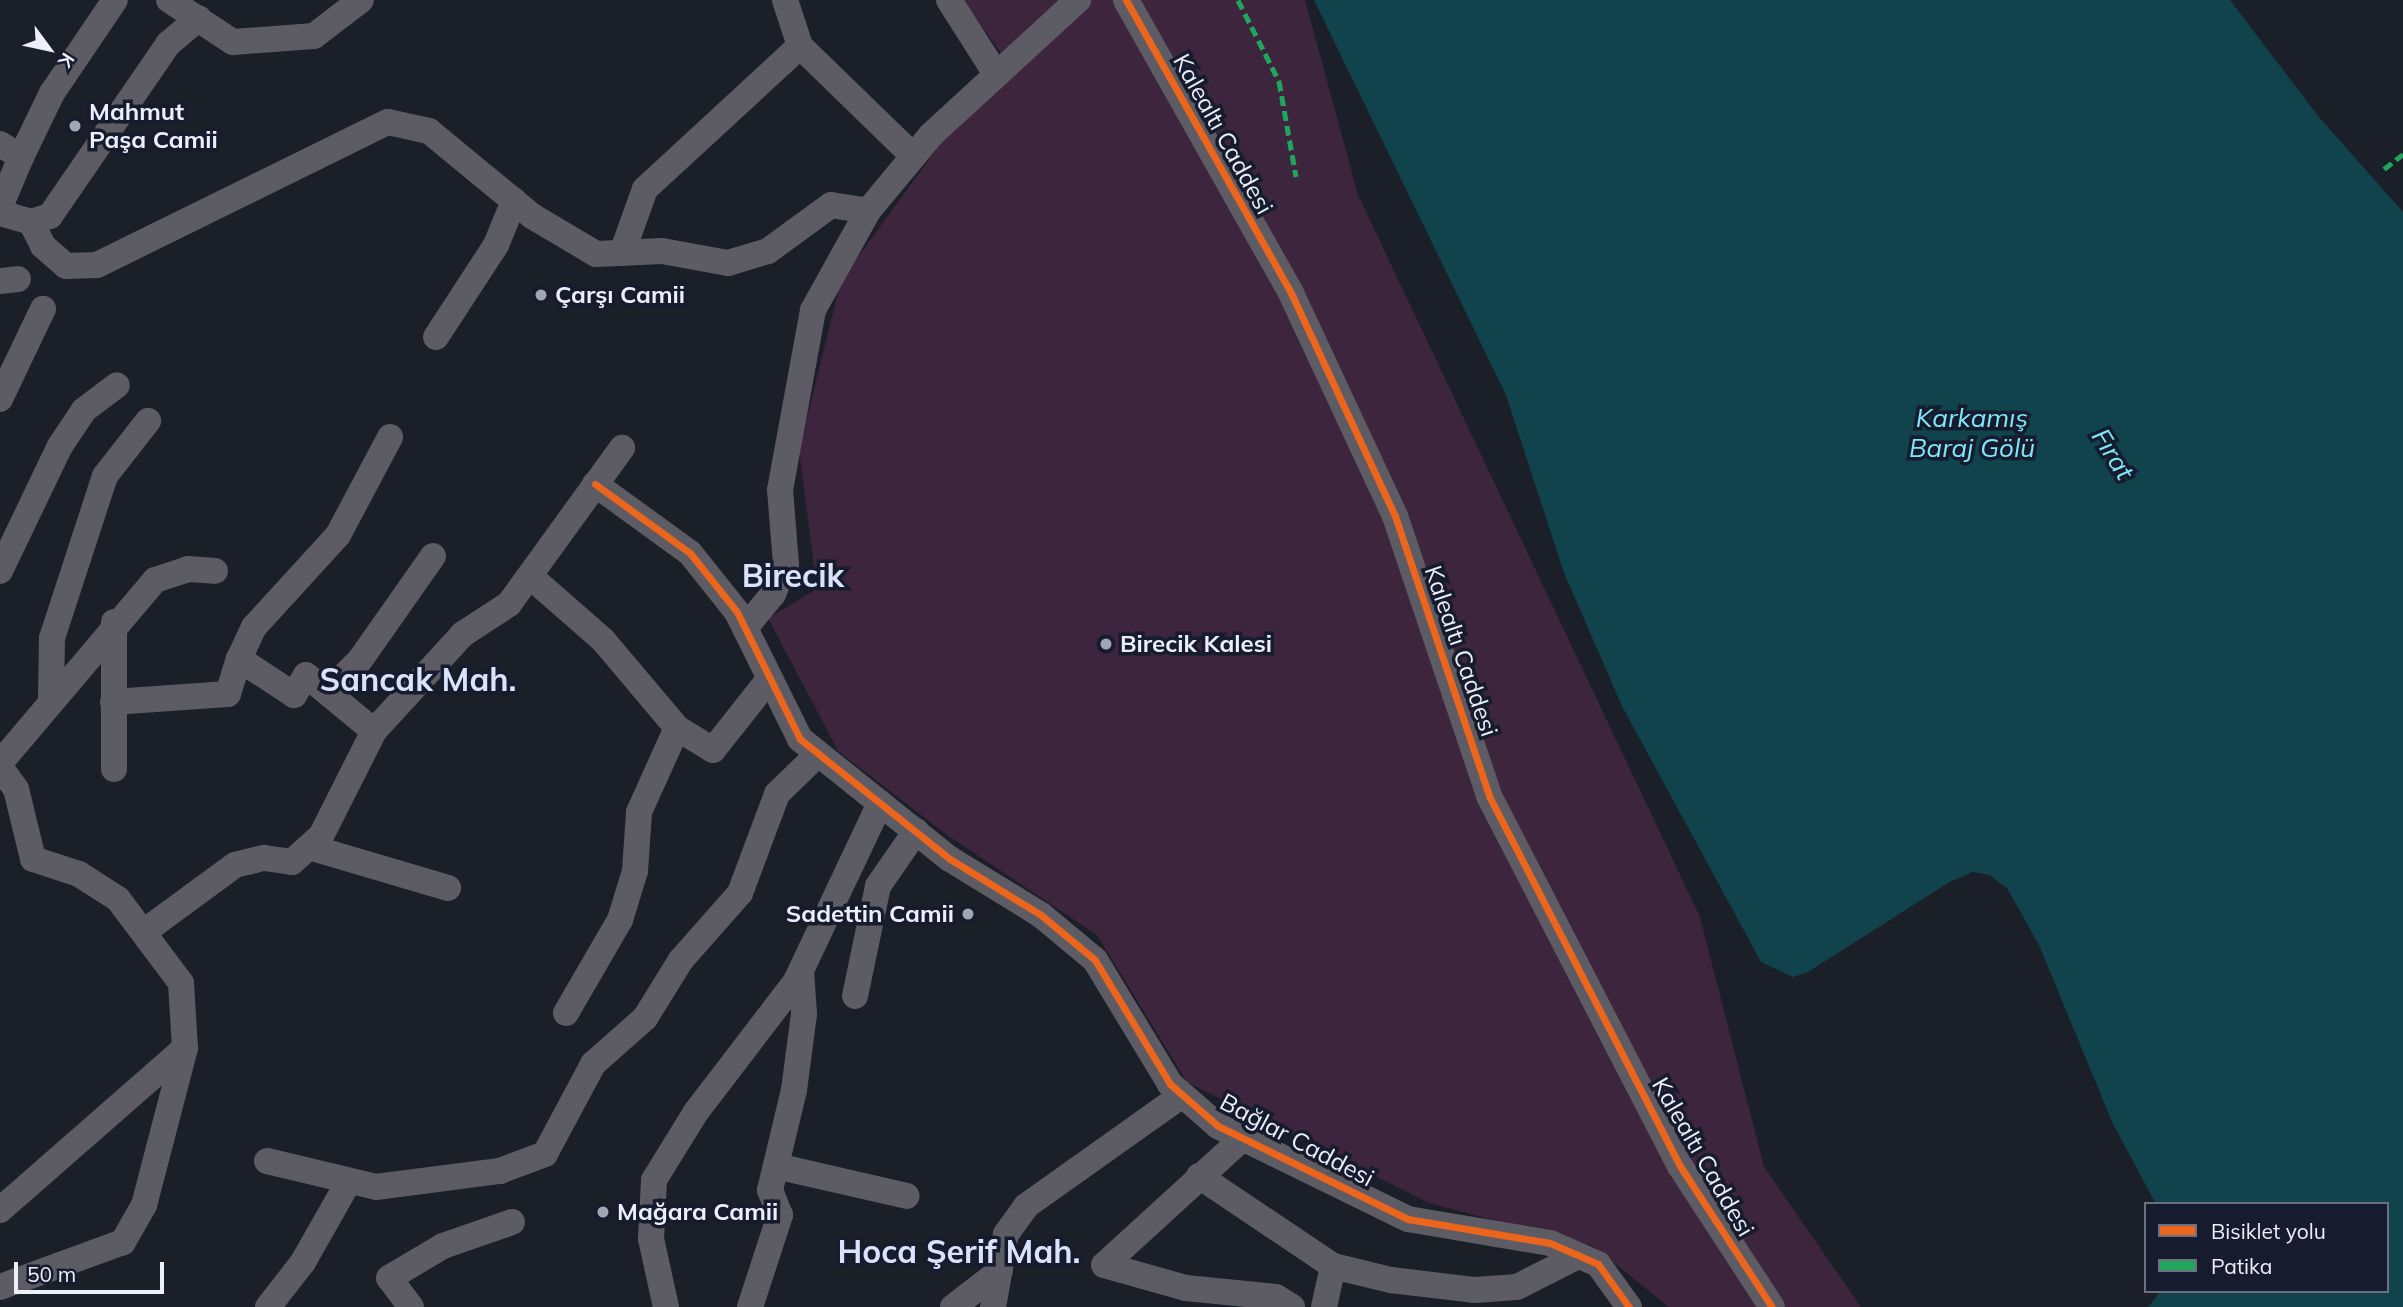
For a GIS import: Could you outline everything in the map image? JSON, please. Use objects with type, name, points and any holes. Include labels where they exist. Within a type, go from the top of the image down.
[{"type":"street","points":[[0,207],[11,151],[115,0]]},
{"type":"street","points":[[169,0],[233,42],[314,36],[361,0]]},
{"type":"street","points":[[785,0],[800,47],[913,156]]},
{"type":"street","points":[[949,0],[996,74]]},
{"type":"street","points":[[745,628],[773,594],[786,565],[780,491],[813,310],[868,211],[913,156],[996,74],[1078,0]]},
{"type":"street","name":"Kalealtı Caddesi","points":[[1126,0],[1291,293],[1395,516],[1489,796],[1680,1166],[1772,1307]]},
{"type":"street","points":[[0,213],[31,222],[50,216],[168,44],[199,18]]},
{"type":"street","points":[[622,253],[645,189],[800,47]]},
{"type":"street","points":[[31,222],[43,246],[66,266],[97,265],[388,122],[429,131],[514,201],[597,254],[662,251],[728,263],[768,251],[831,205],[868,211]]},
{"type":"street","points":[[436,337],[496,245],[514,201]]},
{"type":"street","points":[[0,399],[43,309]]},
{"type":"street","points":[[0,571],[60,446],[84,410],[117,385]]},
{"type":"street","points":[[51,699],[52,638],[106,476],[148,421]]},
{"type":"street","points":[[113,702],[229,694],[239,659],[260,620],[338,536],[390,437]]},
{"type":"street","points":[[145,931],[235,865],[264,858],[292,862],[321,836],[374,731],[463,634],[509,604],[622,448]]},
{"type":"street","name":"Bağlar Caddesi","points":[[595,484],[690,553],[745,628],[800,740],[916,831],[1041,915],[1095,960],[1137,1039],[1182,1095],[1243,1138],[1408,1219],[1550,1243],[1598,1264],[1629,1307]]},
{"type":"street","points":[[330,690],[381,633],[433,556]]},
{"type":"street","points":[[0,1287],[123,1242],[144,1205],[186,1048],[181,983],[145,931],[118,899],[79,874],[33,859],[16,789],[0,765],[114,622],[155,580],[188,569],[215,571]]},
{"type":"street","points":[[531,577],[603,640],[677,728],[713,750],[769,679]]},
{"type":"street","points":[[114,622],[114,769]]},
{"type":"street","points":[[239,659],[294,695],[306,675],[330,690],[374,731]]},
{"type":"street","points":[[566,1013],[620,920],[635,871],[639,812],[677,728]]},
{"type":"street","points":[[268,1161],[376,1187],[486,1173],[545,1154],[593,1065],[645,1018],[681,960],[740,893],[777,793],[818,754]]},
{"type":"street","points":[[666,1307],[651,1238],[654,1180],[801,971],[848,860],[880,803]]},
{"type":"street","points":[[855,996],[878,886],[916,831]]},
{"type":"street","points":[[309,847],[449,888]]},
{"type":"street","points":[[750,1307],[780,1215],[770,1190],[804,1014],[801,971]]},
{"type":"street","points":[[0,1210],[186,1048]]},
{"type":"street","points":[[993,1307],[1006,1234],[1026,1206],[1182,1095]]},
{"type":"street","points":[[1243,1138],[1104,1265],[1186,1288],[1276,1297],[1292,1307]]},
{"type":"street","points":[[776,1166],[907,1196]]},
{"type":"street","points":[[1199,1176],[1333,1266],[1475,1290],[1517,1287],[1578,1255]]},
{"type":"street","points":[[268,1307],[303,1262],[349,1181]]},
{"type":"street","points":[[411,1307],[389,1278],[443,1246],[512,1223]]},
{"type":"street","points":[[1324,1307],[1333,1266]]},
{"type":"street","points":[[953,1307],[1000,1271]]},
{"type":"shaded area","points":[[963,0],[1305,0],[1358,195],[1700,917],[1764,1167],[1861,1307],[1669,1307],[1593,1246],[1429,1203],[1187,1082],[1097,935],[947,835],[838,751],[768,618],[817,589],[799,450],[841,280],[1004,57]]},
{"type":"water","name":"Karkamış Baraj Gölü","points":[[1314,0],[2230,0],[2318,116],[2403,212],[2403,1307],[2148,1307],[2159,1293],[2389,1293],[2389,1202],[2155,1202],[2113,1124],[2039,945],[2007,888],[1989,875],[1972,872],[1948,883],[1808,972],[1793,977],[1761,962],[1622,706],[1564,573],[1506,395]]},
{"type":"marked path","points":[[1238,0],[1279,81],[1296,176]]},
{"type":"marked path","points":[[2384,169],[2403,154]]},
{"type":"cycle path","points":[[1126,0],[1291,293],[1395,516],[1489,796],[1680,1166],[1772,1307]]},
{"type":"cycle path","points":[[595,484],[690,553],[737,612],[800,739],[950,859],[1041,915],[1095,960],[1170,1084],[1218,1126],[1408,1219],[1550,1243],[1598,1264],[1629,1307]]},
{"type":"place","name":"Mahmut Paşa Camii","points":[[75,126]]},
{"type":"place","name":"Çarşı Camii","points":[[541,295]]},
{"type":"place","name":"Birecik Kalesi","points":[[1106,644]]},
{"type":"place","name":"Sadettin Camii","points":[[968,914]]},
{"type":"place","name":"Mağara Camii","points":[[603,1212]]},
{"type":"district","name":"Birecik","points":[[793,575]]},
{"type":"district","name":"Sancak Mah.","points":[[418,679]]},
{"type":"district","name":"Hoca Şerif Mah.","points":[[959,1251]]},
{"type":"water label","name":"Fırat","points":[[2113,454]]}]
